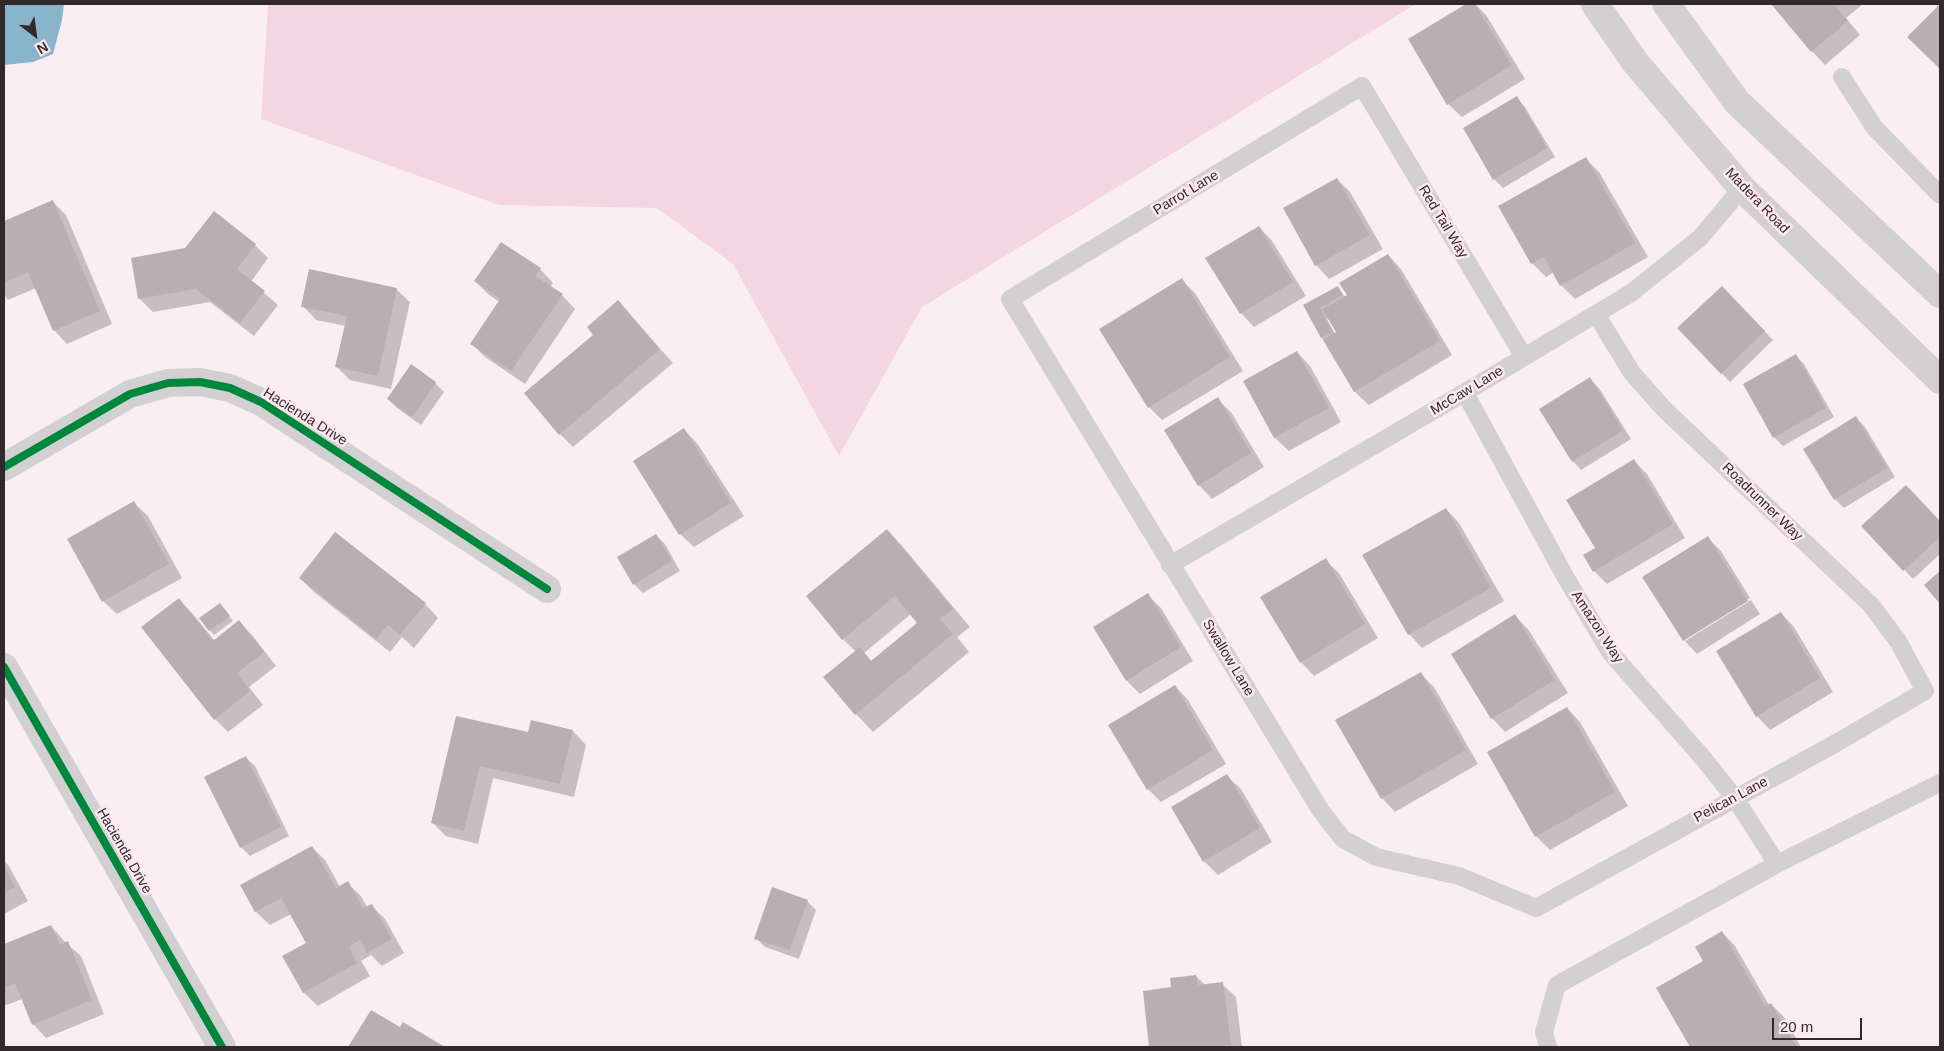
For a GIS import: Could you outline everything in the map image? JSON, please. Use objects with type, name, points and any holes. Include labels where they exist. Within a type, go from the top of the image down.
[{"type":"street","name":"Madera Road","points":[[1595,4],[1635,62],[1742,188],[1940,380]]},
{"type":"street","points":[[1666,4],[1737,102],[1940,294]]},
{"type":"street","name":"Hacienda Drive","points":[[4,467],[130,394],[168,383],[200,382],[230,388],[261,402],[547,589]]},
{"type":"street","name":"Hacienda Drive","points":[[4,667],[222,1047]]},
{"type":"lane","points":[[1842,77],[1874,127],[1940,195]]},
{"type":"lane","name":"Parrot Lane","points":[[1010,299],[1362,86]]},
{"type":"lane","name":"Red Tail Way","points":[[1362,86],[1524,357]]},
{"type":"lane","name":"McCaw Lane","points":[[1170,564],[1465,393],[1631,293],[1700,238],[1742,188]]},
{"type":"lane","name":"Swallow Lane","points":[[1010,299],[1321,811],[1343,840],[1376,857],[1459,876],[1536,908]]},
{"type":"lane","name":"Roadrunner Way","points":[[1596,314],[1632,373],[1664,409],[1871,605],[1898,641],[1925,691]]},
{"type":"lane","name":"Amazon Way","points":[[1465,393],[1566,578],[1610,652],[1702,757],[1735,798],[1777,864]]},
{"type":"lane","name":"Pelican Lane","points":[[1536,908],[1925,691]]},
{"type":"lane","points":[[1548,1047],[1544,1032],[1557,986],[1777,864],[1940,783]]},
{"type":"shaded area","points":[[268,4],[1416,4],[922,307],[839,456],[733,264],[657,208],[499,205],[261,119]]},
{"type":"water","points":[[4,4],[64,4],[53,54],[33,62],[4,65]]},
{"type":"building","points":[[1466,4],[1475,4],[1512,65],[1447,105],[1408,39]]},
{"type":"building","points":[[1771,4],[1834,4],[1848,21],[1811,52]]},
{"type":"building","points":[[1940,4],[1940,69],[1907,37]]},
{"type":"building","points":[[1517,96],[1547,148],[1493,180],[1463,128]]},
{"type":"building","points":[[1586,157],[1635,243],[1560,286],[1544,257],[1531,264],[1498,206]]},
{"type":"building","points":[[1337,178],[1370,235],[1315,266],[1283,208]]},
{"type":"building","points":[[53,200],[100,311],[53,331],[28,272],[4,283],[4,221]]},
{"type":"building","points":[[214,211],[256,244],[237,269],[265,291],[240,323],[196,289],[138,299],[131,258],[185,248]]},
{"type":"building","points":[[1259,226],[1293,282],[1240,314],[1205,258]]},
{"type":"building","points":[[501,242],[541,268],[535,276],[563,294],[511,371],[470,344],[500,299],[474,281]]},
{"type":"building","points":[[1388,254],[1440,341],[1354,392],[1323,340],[1336,332],[1322,309],[1347,295],[1339,283]]},
{"type":"building","points":[[309,269],[397,288],[378,376],[335,367],[347,316],[301,307]]},
{"type":"building","points":[[1182,278],[1230,357],[1148,408],[1099,329]]},
{"type":"building","points":[[1338,286],[1343,295],[1320,308],[1333,332],[1321,338],[1303,305]]},
{"type":"building","points":[[1722,286],[1765,331],[1721,374],[1677,328]]},
{"type":"building","points":[[618,300],[660,349],[559,435],[524,393],[593,335],[587,327]]},
{"type":"building","points":[[1297,351],[1329,408],[1274,438],[1243,381]]},
{"type":"building","points":[[1796,354],[1826,408],[1773,438],[1743,384]]},
{"type":"building","points":[[411,364],[436,382],[412,417],[387,399]]},
{"type":"building","points":[[1590,377],[1623,430],[1572,462],[1539,409]]},
{"type":"building","points":[[1218,397],[1251,453],[1198,486],[1164,430]]},
{"type":"building","points":[[1856,416],[1887,468],[1834,500],[1803,449]]},
{"type":"building","points":[[684,428],[731,503],[679,535],[633,461]]},
{"type":"building","points":[[1634,459],[1673,524],[1593,572],[1583,555],[1595,548],[1566,500]]},
{"type":"building","points":[[1906,485],[1940,521],[1940,537],[1903,571],[1861,526]]},
{"type":"building","points":[[134,501],[169,564],[102,602],[67,539]]},
{"type":"building","points":[[1446,508],[1491,588],[1408,635],[1362,555]]},
{"type":"building","points":[[887,529],[953,609],[940,619],[953,634],[855,715],[823,677],[860,647],[871,661],[917,623],[895,596],[842,640],[806,596]]},
{"type":"building","points":[[335,532],[426,603],[400,635],[388,625],[376,639],[299,578]]},
{"type":"building","points":[[656,534],[672,561],[633,585],[617,557]]},
{"type":"building","points":[[1708,536],[1748,601],[1683,641],[1642,577]]},
{"type":"building","points":[[1326,558],[1365,624],[1300,663],[1260,597]]},
{"type":"building","points":[[1940,571],[1940,604],[1924,585]]},
{"type":"building","points":[[1148,593],[1181,647],[1126,681],[1093,627]]},
{"type":"building","points":[[179,598],[213,641],[239,620],[264,652],[237,673],[250,691],[214,720],[141,627]]},
{"type":"building","points":[[220,603],[230,616],[209,631],[199,618]]},
{"type":"building","points":[[1781,612],[1820,678],[1756,717],[1716,651]]},
{"type":"building","points":[[1515,614],[1555,680],[1491,719],[1451,654]]},
{"type":"building","points":[[1421,672],[1466,750],[1381,799],[1335,720]]},
{"type":"building","points":[[1175,685],[1213,750],[1147,790],[1108,725]]},
{"type":"building","points":[[1567,707],[1615,792],[1535,837],[1487,752]]},
{"type":"building","points":[[456,716],[528,732],[531,720],[573,730],[560,784],[480,766],[464,831],[431,823]]},
{"type":"building","points":[[246,756],[281,827],[240,848],[204,777]]},
{"type":"building","points":[[1227,774],[1260,828],[1203,862],[1171,807]]},
{"type":"building","points":[[312,846],[336,888],[348,881],[363,908],[372,904],[392,939],[367,953],[360,940],[349,947],[357,963],[303,993],[282,956],[306,943],[281,898],[255,912],[240,885]]},
{"type":"building","points":[[4,866],[15,887],[4,893]]},
{"type":"building","points":[[772,887],[808,900],[790,950],[754,939]]},
{"type":"building","points":[[51,925],[60,945],[68,941],[92,1000],[32,1025],[15,983],[4,988],[4,944]]},
{"type":"building","points":[[1722,931],[1765,1006],[1771,1003],[1797,1047],[1690,1047],[1656,988],[1703,961],[1695,947]]},
{"type":"building","points":[[1196,975],[1198,985],[1223,982],[1231,1045],[1212,1047],[1149,1047],[1143,991],[1171,987],[1170,978]]},
{"type":"building","points":[[371,1010],[400,1027],[403,1022],[445,1047],[348,1047]]},
{"type":"cycle path","points":[[4,467],[130,394],[168,383],[200,382],[230,388],[261,402],[547,589]]},
{"type":"cycle path","points":[[4,667],[222,1047]]}]
